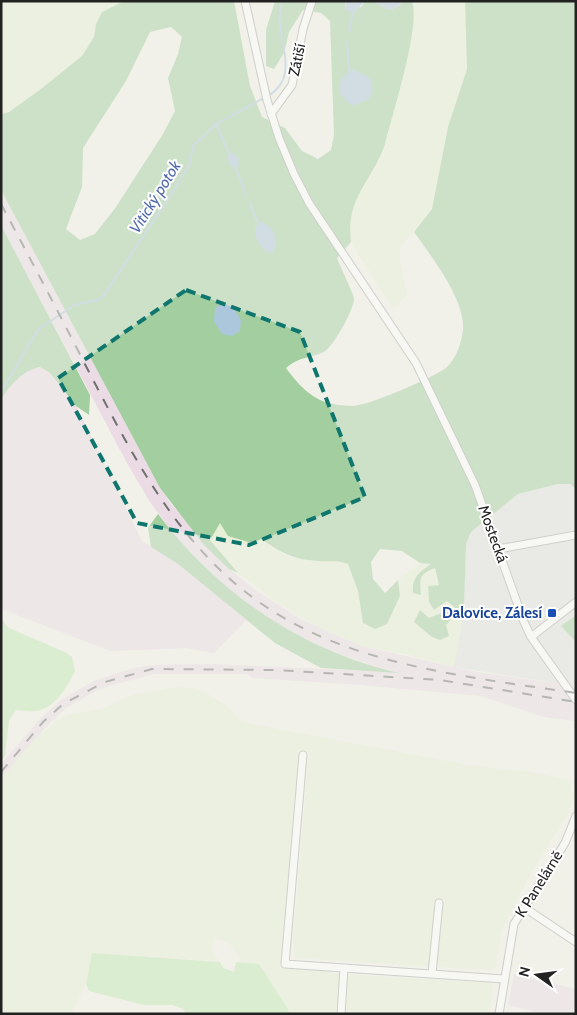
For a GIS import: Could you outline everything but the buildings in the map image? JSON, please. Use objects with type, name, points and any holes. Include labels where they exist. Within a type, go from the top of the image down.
[{"type":"street","name":"Mostecká","points":[[245,1],[271,114],[286,156],[309,203],[416,363],[475,485],[531,638],[576,700]]},
{"type":"street","name":"Zátiší","points":[[271,114],[283,100],[292,85],[303,29],[312,1]]},
{"type":"street","points":[[498,549],[576,535]]},
{"type":"street","points":[[531,638],[576,602]]},
{"type":"street","points":[[303,755],[285,964],[504,979]]},
{"type":"street","name":"K Panelárně","points":[[499,1014],[514,924],[565,842],[576,816]]},
{"type":"street","points":[[432,973],[440,903]]},
{"type":"street","points":[[524,908],[576,942]]},
{"type":"street","points":[[341,1014],[344,968]]},
{"type":"highlighted area","points":[[186,290],[300,332],[365,497],[249,545],[137,523],[58,378]]},
{"type":"shaded area","points":[[1,190],[160,488],[171,504],[229,569],[257,591],[302,620],[366,647],[476,672],[576,686],[576,721],[544,717],[481,696],[361,685],[253,678],[247,674],[153,674],[99,689],[66,708],[47,726],[1,779],[1,764],[40,719],[61,700],[96,680],[134,668],[152,665],[209,664],[394,672],[327,650],[277,625],[233,594],[180,542],[150,502],[127,463],[1,225]]},
{"type":"shaded area","points":[[40,367],[50,373],[76,406],[142,541],[178,564],[247,619],[214,653],[187,648],[111,651],[1,609],[1,399],[16,378],[31,369]]},
{"type":"shaded area","points":[[558,484],[570,484],[576,489],[576,615],[561,626],[576,642],[576,686],[454,667],[464,610],[466,544],[471,532],[518,494]]},
{"type":"shaded area","points":[[514,974],[576,989],[576,1014],[542,1014],[508,1005]]},
{"type":"green space","points":[[1,1],[124,1],[102,12],[96,24],[94,37],[82,56],[9,112],[1,114]]},
{"type":"green space","points":[[124,1],[234,1],[250,86],[262,117],[285,128],[302,151],[318,159],[331,150],[334,135],[330,21],[321,13],[303,10],[289,32],[284,53],[274,69],[266,66],[266,30],[275,1],[345,1],[346,10],[361,7],[365,1],[375,2],[389,10],[399,6],[402,1],[412,1],[414,13],[413,30],[385,144],[374,169],[356,201],[350,226],[351,242],[337,258],[354,298],[351,310],[338,335],[328,349],[296,361],[286,368],[299,384],[316,398],[332,404],[352,406],[367,403],[391,394],[441,371],[453,360],[460,345],[463,329],[459,305],[438,265],[414,232],[432,209],[448,127],[467,69],[465,1],[576,1],[576,489],[570,484],[558,484],[518,494],[471,532],[466,544],[464,610],[456,609],[447,601],[434,610],[429,602],[428,586],[439,585],[435,568],[426,572],[421,578],[421,595],[413,593],[415,579],[431,564],[420,563],[402,551],[380,549],[371,562],[373,579],[385,593],[398,580],[400,596],[387,624],[375,629],[363,623],[358,591],[348,564],[301,559],[281,552],[261,539],[252,543],[228,536],[220,523],[210,540],[238,573],[229,569],[204,545],[160,488],[1,190],[1,114],[9,112],[82,56],[94,37],[96,24],[102,12]],"holes":[[[171,27],[182,37],[178,54],[168,78],[175,111],[163,134],[116,207],[95,234],[80,240],[66,229],[82,187],[83,148],[126,81],[150,32]]]},
{"type":"green space","points":[[412,1],[465,1],[467,69],[448,127],[432,209],[401,246],[399,256],[407,296],[393,308],[351,242],[349,223],[359,192],[380,160],[385,144],[412,31],[414,6]]},
{"type":"green space","points":[[1,225],[90,395],[89,415],[76,406],[50,373],[40,367],[22,375],[13,383],[1,399]]},
{"type":"green space","points":[[158,514],[207,569],[264,615],[295,634],[328,650],[363,663],[399,673],[321,668],[275,643],[178,564],[151,547],[148,528]]},
{"type":"green space","points":[[220,522],[261,539],[288,557],[318,561],[341,561],[348,564],[358,591],[361,611],[400,596],[398,580],[420,563],[432,564],[413,582],[421,588],[419,581],[425,572],[435,568],[436,579],[439,585],[428,586],[428,595],[434,610],[446,601],[456,609],[464,610],[454,667],[410,655],[361,646],[318,627],[279,604],[238,573],[210,539]],"holes":[[[446,611],[452,616],[446,625],[449,636],[440,640],[432,637],[423,612],[429,618]]]},
{"type":"green space","points":[[420,610],[429,618],[446,611],[453,617],[446,625],[449,636],[440,640],[432,637],[414,622]]},
{"type":"green space","points":[[576,615],[576,642],[561,626]]},
{"type":"green space","points":[[1,618],[9,628],[67,653],[72,657],[75,671],[60,696],[42,710],[16,710],[9,720],[5,756],[1,761]]},
{"type":"green space","points":[[177,687],[193,688],[206,693],[227,706],[237,717],[246,723],[468,765],[530,772],[571,780],[574,796],[568,814],[532,871],[507,919],[501,933],[495,968],[490,970],[295,958],[293,942],[309,752],[299,750],[280,968],[332,971],[332,974],[490,983],[493,988],[489,1014],[291,1014],[259,964],[240,962],[237,953],[228,942],[213,939],[211,951],[219,961],[92,953],[89,977],[71,1014],[1,1014],[1,779],[33,741],[65,716],[104,708],[133,695]]},
{"type":"green space","points":[[92,953],[220,962],[223,968],[234,972],[236,962],[259,964],[291,1014],[187,1014],[183,1009],[173,1005],[144,1005],[89,991],[86,984]]},
{"type":"water","points":[[345,1],[365,1],[354,13],[346,10]]},
{"type":"water","points":[[372,1],[402,1],[399,6],[389,10]]},
{"type":"water","points":[[353,69],[370,78],[373,91],[369,99],[352,106],[339,93],[342,79]]},
{"type":"water","points":[[229,153],[234,154],[239,159],[238,169],[230,165],[228,160]]},
{"type":"water","points":[[261,222],[266,224],[275,235],[276,245],[272,253],[265,250],[257,239],[255,227]]},
{"type":"water","points":[[223,303],[233,307],[241,320],[240,331],[232,336],[222,334],[214,321],[215,308]]},
{"type":"waterway","name":"Vitický potok","points":[[268,96],[277,89],[285,73],[286,64],[280,22],[281,1]]},
{"type":"waterway","points":[[349,32],[353,12]]},
{"type":"waterway","points":[[347,41],[349,71]]},
{"type":"waterway","name":"Vitický potok","points":[[1,392],[38,330],[74,305],[98,300],[104,295],[174,190],[190,163],[193,146],[216,124],[264,98]]},
{"type":"waterway","points":[[216,124],[230,156]]},
{"type":"waterway","points":[[235,167],[246,195]]},
{"type":"waterway","points":[[250,204],[258,223]]},
{"type":"railway","points":[[1,204],[112,416],[159,495],[184,531],[213,563],[247,593],[285,618],[329,640],[358,651],[388,660],[451,674],[576,693]]},
{"type":"railway","points":[[1,772],[43,722],[63,704],[105,682],[152,669],[276,670],[440,680],[576,702]]},
{"type":"place","name":"Dalovice, Zálesí","points":[[552,613]]}]
